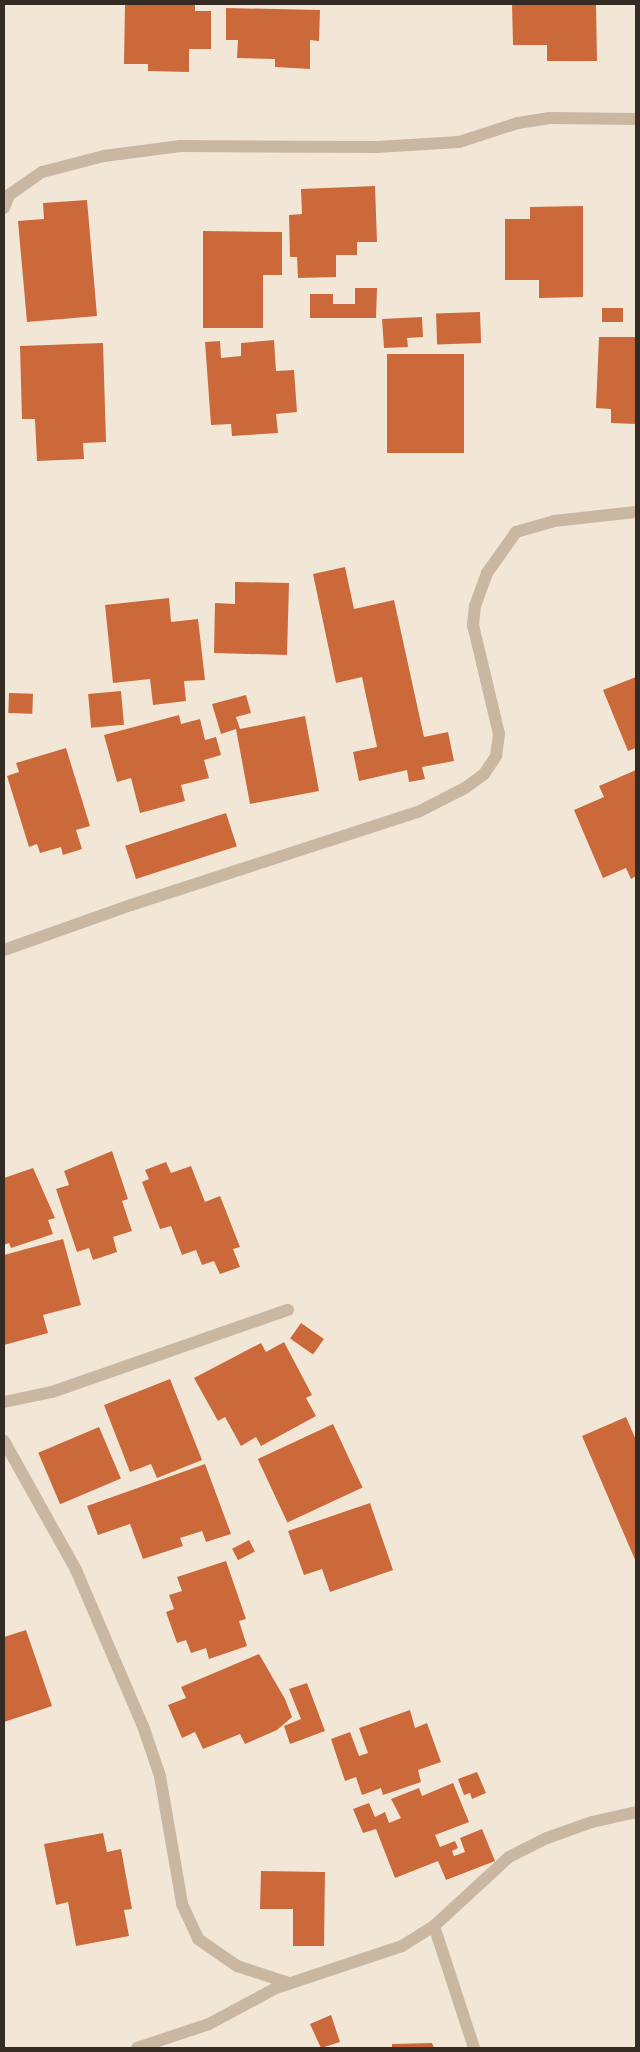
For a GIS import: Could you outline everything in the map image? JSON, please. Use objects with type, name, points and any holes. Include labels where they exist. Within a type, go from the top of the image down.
[{"type":"street","points":[[4,208],[9,195],[42,172],[104,156],[180,146],[377,147],[459,142],[518,123],[550,118],[636,119]]},
{"type":"street","points":[[4,950],[131,905],[418,812],[465,788],[484,774],[496,756],[500,734],[474,625],[475,606],[487,573],[516,532],[554,521],[636,512]]},
{"type":"street","points":[[4,1402],[52,1392],[288,1310]]},
{"type":"street","points":[[4,1441],[76,1570],[144,1729],[160,1776],[182,1904],[198,1939],[237,1966],[289,1983]]},
{"type":"street","points":[[137,2048],[209,2024],[289,1983],[402,1946],[434,1926],[508,1857],[547,1838],[592,1822],[636,1812]]},
{"type":"street","points":[[434,1926],[474,2048]]},
{"type":"building","points":[[125,4],[195,4],[195,11],[211,11],[211,49],[189,49],[189,72],[148,71],[148,64],[124,64]]},
{"type":"building","points":[[512,4],[596,4],[597,61],[547,61],[547,45],[513,45]]},
{"type":"building","points":[[226,8],[320,10],[319,41],[310,40],[310,69],[275,67],[275,59],[237,58],[238,40],[226,40]]},
{"type":"building","points":[[375,186],[377,242],[357,242],[357,255],[336,255],[336,277],[298,278],[297,257],[290,257],[289,215],[302,214],[301,189]]},
{"type":"building","points":[[87,200],[97,316],[27,322],[18,221],[44,219],[43,203]]},
{"type":"building","points":[[583,206],[583,297],[539,298],[539,280],[505,280],[505,219],[530,219],[530,207]]},
{"type":"building","points":[[203,231],[282,232],[282,275],[263,275],[263,328],[203,328]]},
{"type":"building","points":[[355,288],[377,288],[376,318],[310,318],[310,294],[333,294],[333,304],[355,304]]},
{"type":"building","points":[[602,308],[623,308],[623,322],[602,322]]},
{"type":"building","points":[[480,312],[481,343],[437,345],[436,314]]},
{"type":"building","points":[[422,317],[423,337],[407,338],[408,347],[384,348],[382,319]]},
{"type":"building","points":[[599,337],[636,337],[636,424],[611,423],[611,409],[596,408]]},
{"type":"building","points":[[274,340],[276,371],[294,370],[297,412],[276,414],[278,433],[232,436],[231,424],[211,425],[205,342],[220,341],[221,358],[241,356],[241,343]]},
{"type":"building","points":[[103,343],[106,442],[83,443],[84,459],[37,461],[35,419],[22,419],[20,346]]},
{"type":"building","points":[[387,354],[464,354],[464,453],[387,453]]},
{"type":"building","points":[[345,567],[354,609],[394,600],[424,737],[448,732],[454,761],[422,767],[425,779],[409,782],[407,770],[359,781],[353,752],[377,747],[362,677],[336,683],[313,574]]},
{"type":"building","points":[[235,582],[289,583],[287,655],[214,653],[215,603],[235,604]]},
{"type":"building","points":[[169,598],[171,622],[198,619],[205,680],[184,681],[186,701],[153,705],[150,679],[113,683],[105,605]]},
{"type":"building","points":[[636,677],[636,748],[628,751],[603,690]]},
{"type":"building","points":[[121,691],[124,725],[91,728],[88,694]]},
{"type":"building","points":[[9,693],[33,694],[32,714],[8,713]]},
{"type":"building","points":[[246,695],[251,713],[236,717],[240,729],[305,716],[319,791],[250,804],[236,729],[221,734],[212,704]]},
{"type":"building","points":[[179,715],[181,724],[200,719],[205,740],[216,737],[221,755],[204,760],[209,778],[181,785],[185,801],[140,813],[131,778],[117,782],[104,735]]},
{"type":"building","points":[[66,748],[90,826],[76,830],[82,849],[63,855],[61,847],[40,853],[37,844],[29,847],[7,776],[19,772],[16,763]]},
{"type":"building","points":[[636,770],[636,876],[631,879],[626,868],[603,878],[574,810],[604,797],[599,786]]},
{"type":"building","points":[[226,813],[237,846],[136,879],[125,846]]},
{"type":"building","points":[[112,1151],[128,1199],[122,1201],[132,1231],[113,1237],[117,1252],[93,1260],[89,1248],[77,1252],[56,1189],[69,1185],[64,1171]]},
{"type":"building","points":[[166,1162],[171,1173],[191,1166],[205,1202],[220,1196],[240,1247],[233,1249],[240,1267],[220,1274],[214,1261],[202,1265],[196,1250],[182,1255],[171,1226],[160,1229],[142,1182],[149,1179],[145,1170]]},
{"type":"building","points":[[33,1168],[55,1218],[48,1220],[53,1234],[11,1248],[9,1243],[4,1245],[4,1178]]},
{"type":"building","points":[[63,1239],[81,1305],[43,1315],[48,1333],[4,1345],[4,1255]]},
{"type":"building","points":[[301,1323],[324,1339],[313,1355],[290,1339]]},
{"type":"building","points":[[284,1342],[312,1395],[306,1398],[316,1416],[261,1446],[256,1437],[241,1446],[225,1417],[218,1421],[194,1378],[261,1343],[266,1352]]},
{"type":"building","points":[[170,1379],[202,1460],[157,1478],[151,1464],[130,1472],[104,1405]]},
{"type":"building","points":[[626,1417],[636,1440],[636,1562],[582,1436]]},
{"type":"building","points":[[333,1424],[363,1487],[287,1523],[258,1459]]},
{"type":"building","points":[[99,1427],[121,1479],[60,1504],[38,1453]]},
{"type":"building","points":[[205,1464],[231,1534],[206,1542],[202,1531],[180,1538],[183,1546],[143,1559],[130,1524],[98,1535],[87,1506]]},
{"type":"building","points":[[370,1503],[393,1570],[330,1592],[322,1569],[304,1575],[288,1531]]},
{"type":"building","points":[[249,1540],[255,1552],[238,1560],[232,1549]]},
{"type":"building","points":[[226,1561],[246,1619],[239,1621],[247,1646],[209,1659],[206,1648],[191,1653],[186,1640],[177,1643],[166,1612],[174,1609],[169,1595],[182,1591],[177,1577]]},
{"type":"building","points":[[26,1630],[52,1706],[4,1722],[4,1637]]},
{"type":"building","points":[[259,1654],[285,1699],[292,1717],[277,1730],[245,1744],[240,1734],[203,1749],[195,1732],[182,1738],[168,1705],[186,1698],[181,1687]]},
{"type":"building","points":[[307,1683],[325,1731],[290,1744],[284,1726],[301,1719],[289,1689]]},
{"type":"building","points":[[410,1710],[415,1728],[427,1723],[441,1762],[418,1770],[421,1782],[383,1795],[381,1788],[362,1795],[356,1777],[345,1781],[331,1739],[350,1732],[359,1756],[368,1753],[359,1728]]},
{"type":"building","points":[[477,1772],[486,1793],[472,1799],[470,1793],[464,1795],[458,1779]]},
{"type":"building","points":[[453,1783],[469,1822],[435,1835],[440,1847],[455,1841],[458,1848],[452,1851],[454,1856],[465,1852],[460,1838],[482,1829],[495,1861],[446,1880],[438,1861],[395,1878],[376,1829],[363,1833],[353,1809],[369,1803],[375,1817],[385,1812],[389,1823],[401,1818],[391,1799],[419,1788],[422,1796]]},
{"type":"building","points":[[103,1833],[107,1852],[121,1849],[132,1909],[124,1910],[129,1936],[76,1946],[68,1902],[56,1905],[44,1844]]},
{"type":"building","points":[[261,1871],[325,1872],[324,1946],[293,1946],[293,1909],[260,1909]]},
{"type":"building","points":[[331,2015],[340,2042],[321,2048],[310,2024]]},
{"type":"building","points":[[432,2043],[434,2048],[392,2048],[392,2044]]}]
